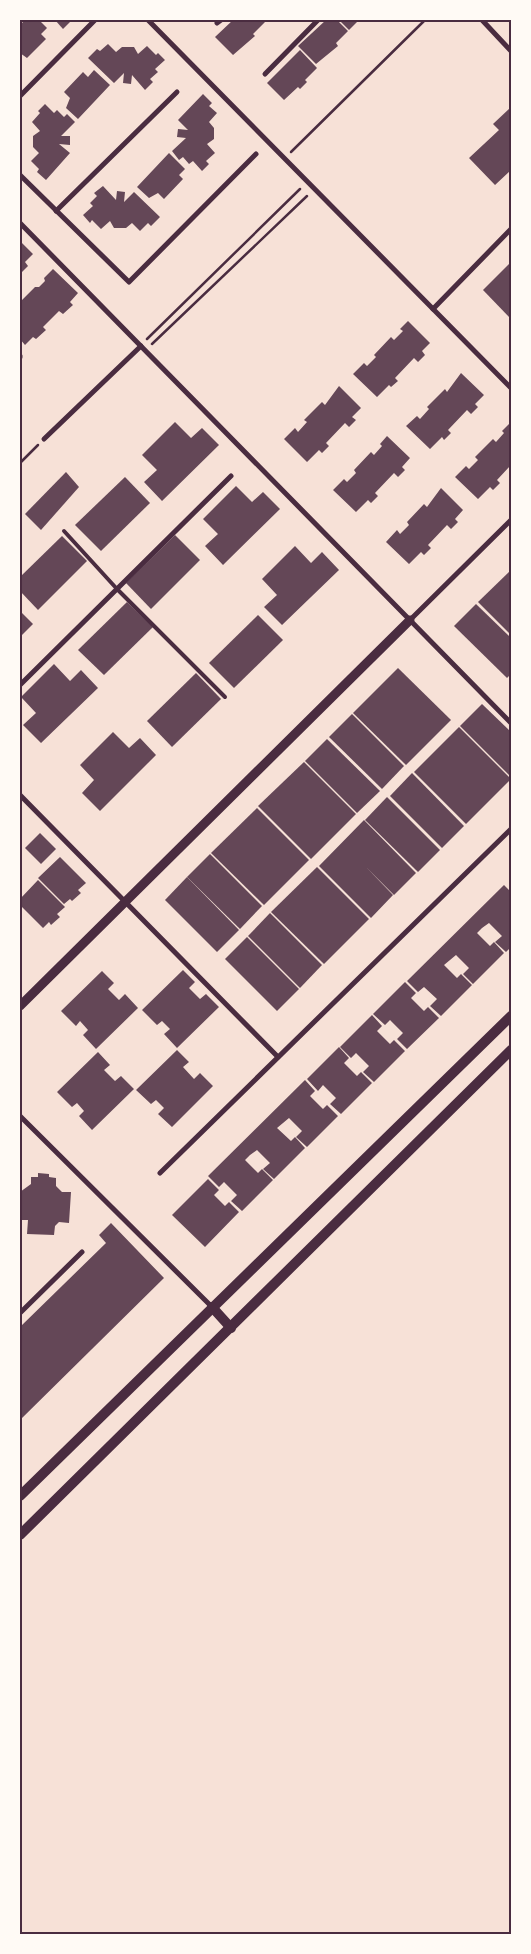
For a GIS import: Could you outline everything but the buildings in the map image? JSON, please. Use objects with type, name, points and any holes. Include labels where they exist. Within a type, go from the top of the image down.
[{"type":"main road","points":[[20,1496],[511,1016]]},
{"type":"main road","points":[[20,1535],[511,1050]]},
{"type":"main road","points":[[212,1307],[231,1328]]},
{"type":"street","points":[[20,96],[95,20]]},
{"type":"street","points":[[148,20],[511,388]]},
{"type":"street","points":[[265,74],[318,20]]},
{"type":"street","points":[[482,20],[511,51]]},
{"type":"street","points":[[56,211],[177,92]]},
{"type":"street","points":[[20,175],[129,282],[256,154]]},
{"type":"street","points":[[20,223],[511,723]]},
{"type":"street","points":[[433,309],[511,229]]},
{"type":"street","points":[[44,439],[141,346]]},
{"type":"street","points":[[20,685],[230,476]]},
{"type":"street","points":[[20,1006],[511,520]]},
{"type":"street","points":[[20,794],[278,1057]]},
{"type":"street","points":[[160,1173],[511,828]]},
{"type":"street","points":[[20,1116],[212,1307]]},
{"type":"street","points":[[20,1313],[82,1252]]},
{"type":"lane","points":[[64,531],[117,589],[225,697]]},
{"type":"path","points":[[285,158],[426,20]]},
{"type":"path","points":[[141,346],[308,182]]},
{"type":"path","points":[[145,351],[314,189]]},
{"type":"path","points":[[20,463],[44,439]]}]
